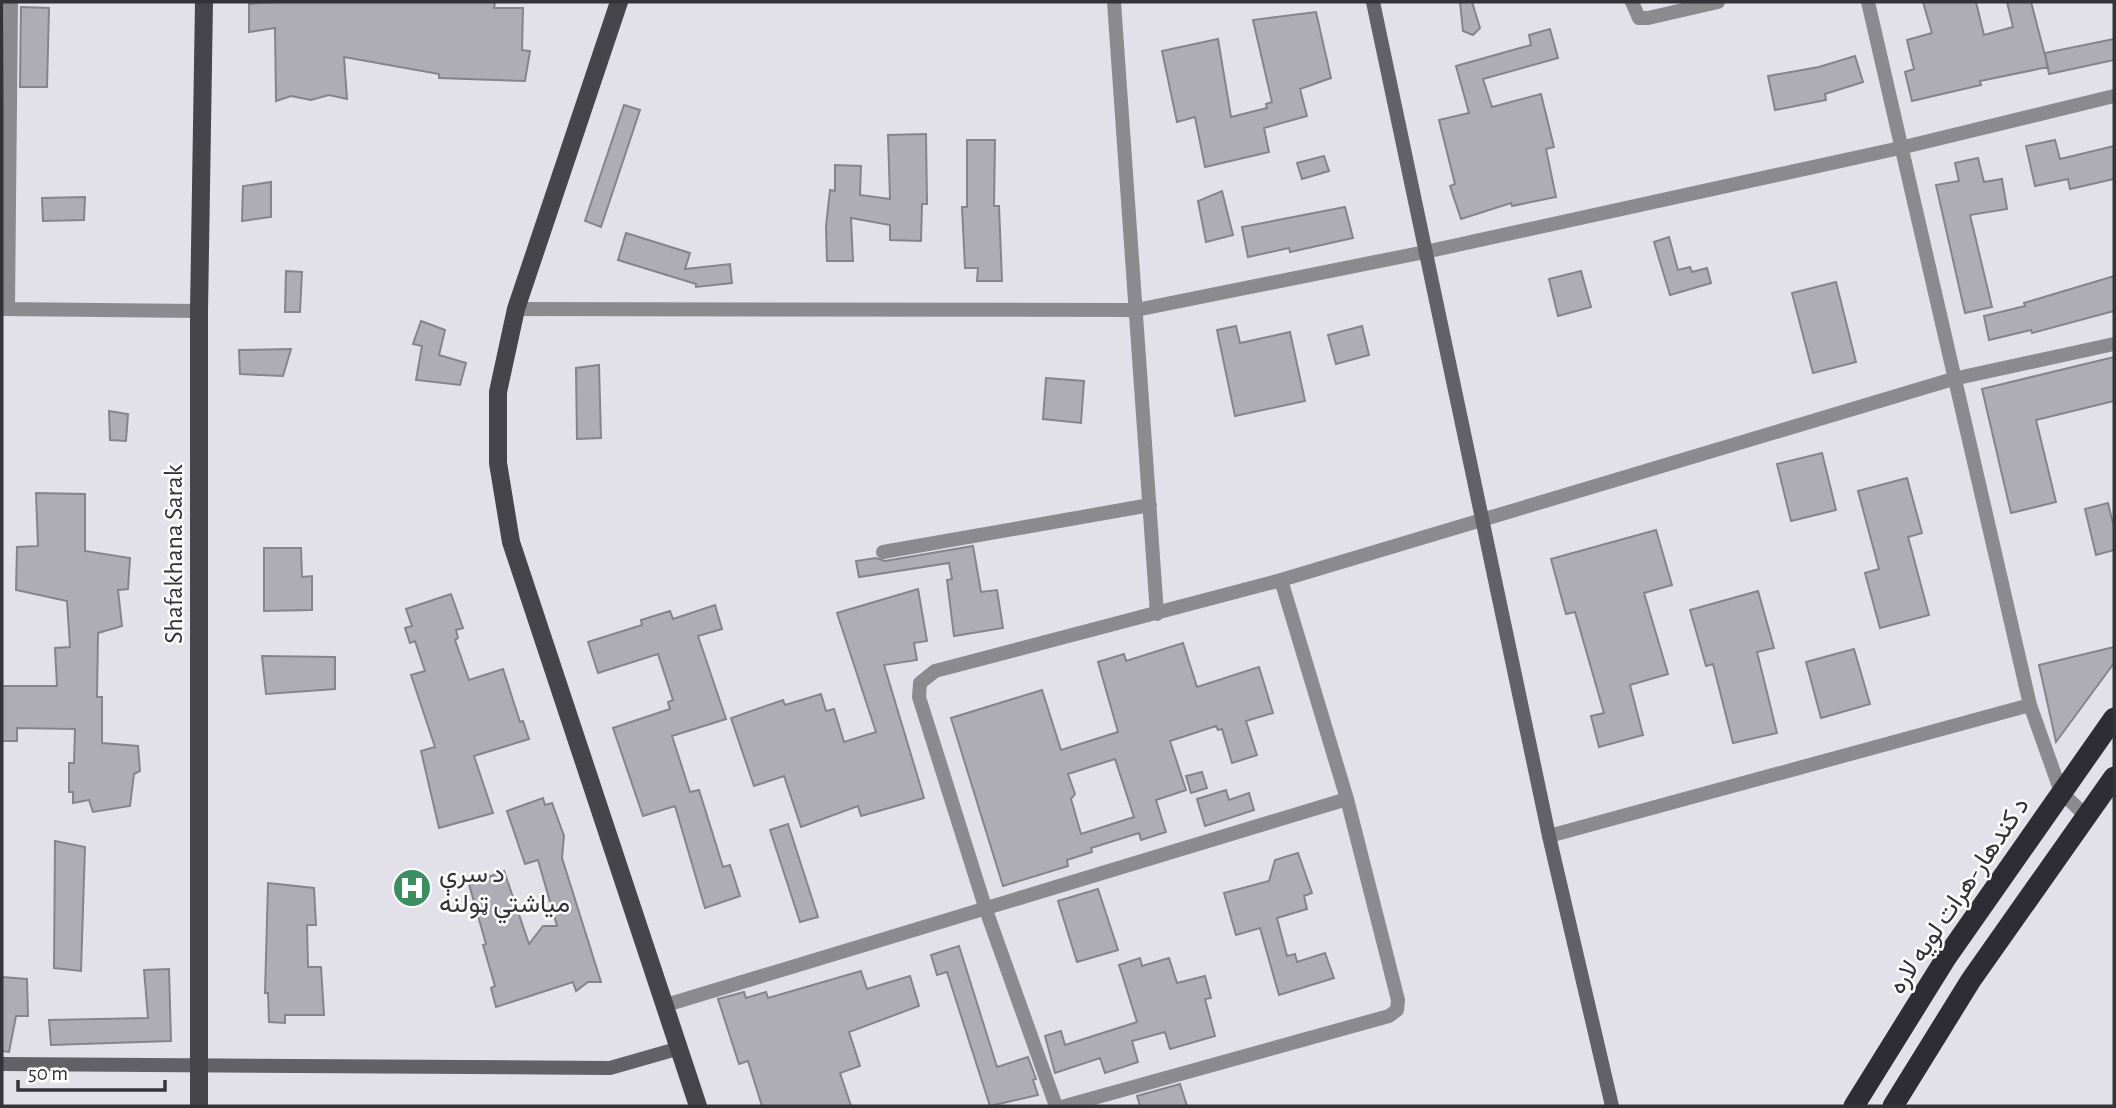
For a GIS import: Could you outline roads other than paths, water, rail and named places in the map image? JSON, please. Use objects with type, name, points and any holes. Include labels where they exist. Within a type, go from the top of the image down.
[{"type":"highway","name":"د کندهار-هرات لويه لاره","points":[[1854,1106],[1946,958],[2114,718]]},
{"type":"highway","points":[[1893,1106],[1971,980],[2114,777]]},
{"type":"main road","name":"Shafakhana Sarak","points":[[199,1106],[199,311],[204,2]]},
{"type":"main road","points":[[619,2],[516,309],[498,392],[498,463],[511,542],[698,1106]]},
{"type":"street","points":[[11,2],[5,308],[199,311]]},
{"type":"street","points":[[1114,2],[1157,614]]},
{"type":"street","points":[[1373,2],[1549,836],[1612,1106]]},
{"type":"street","points":[[1632,2],[1639,18],[1648,18],[1718,2]]},
{"type":"street","points":[[1868,2],[1952,379],[2030,705],[2062,792],[2086,816]]},
{"type":"street","points":[[516,309],[1136,310],[1425,252],[1900,148],[2114,96]]},
{"type":"street","points":[[1056,1106],[986,910],[919,697],[920,683],[935,671],[1281,580],[1952,379],[2114,344]]},
{"type":"street","points":[[883,552],[1150,505]]},
{"type":"street","points":[[1065,1106],[1389,1016],[1397,1010],[1398,1000],[1347,799],[1281,580]]},
{"type":"street","points":[[1549,836],[2030,705]]},
{"type":"street","points":[[666,1005],[1347,799]]},
{"type":"street","points":[[2,1065],[610,1068],[680,1048]]},
{"type":"place","name":"د سرې مياشتي ټولنه","points":[[412,888]]}]
